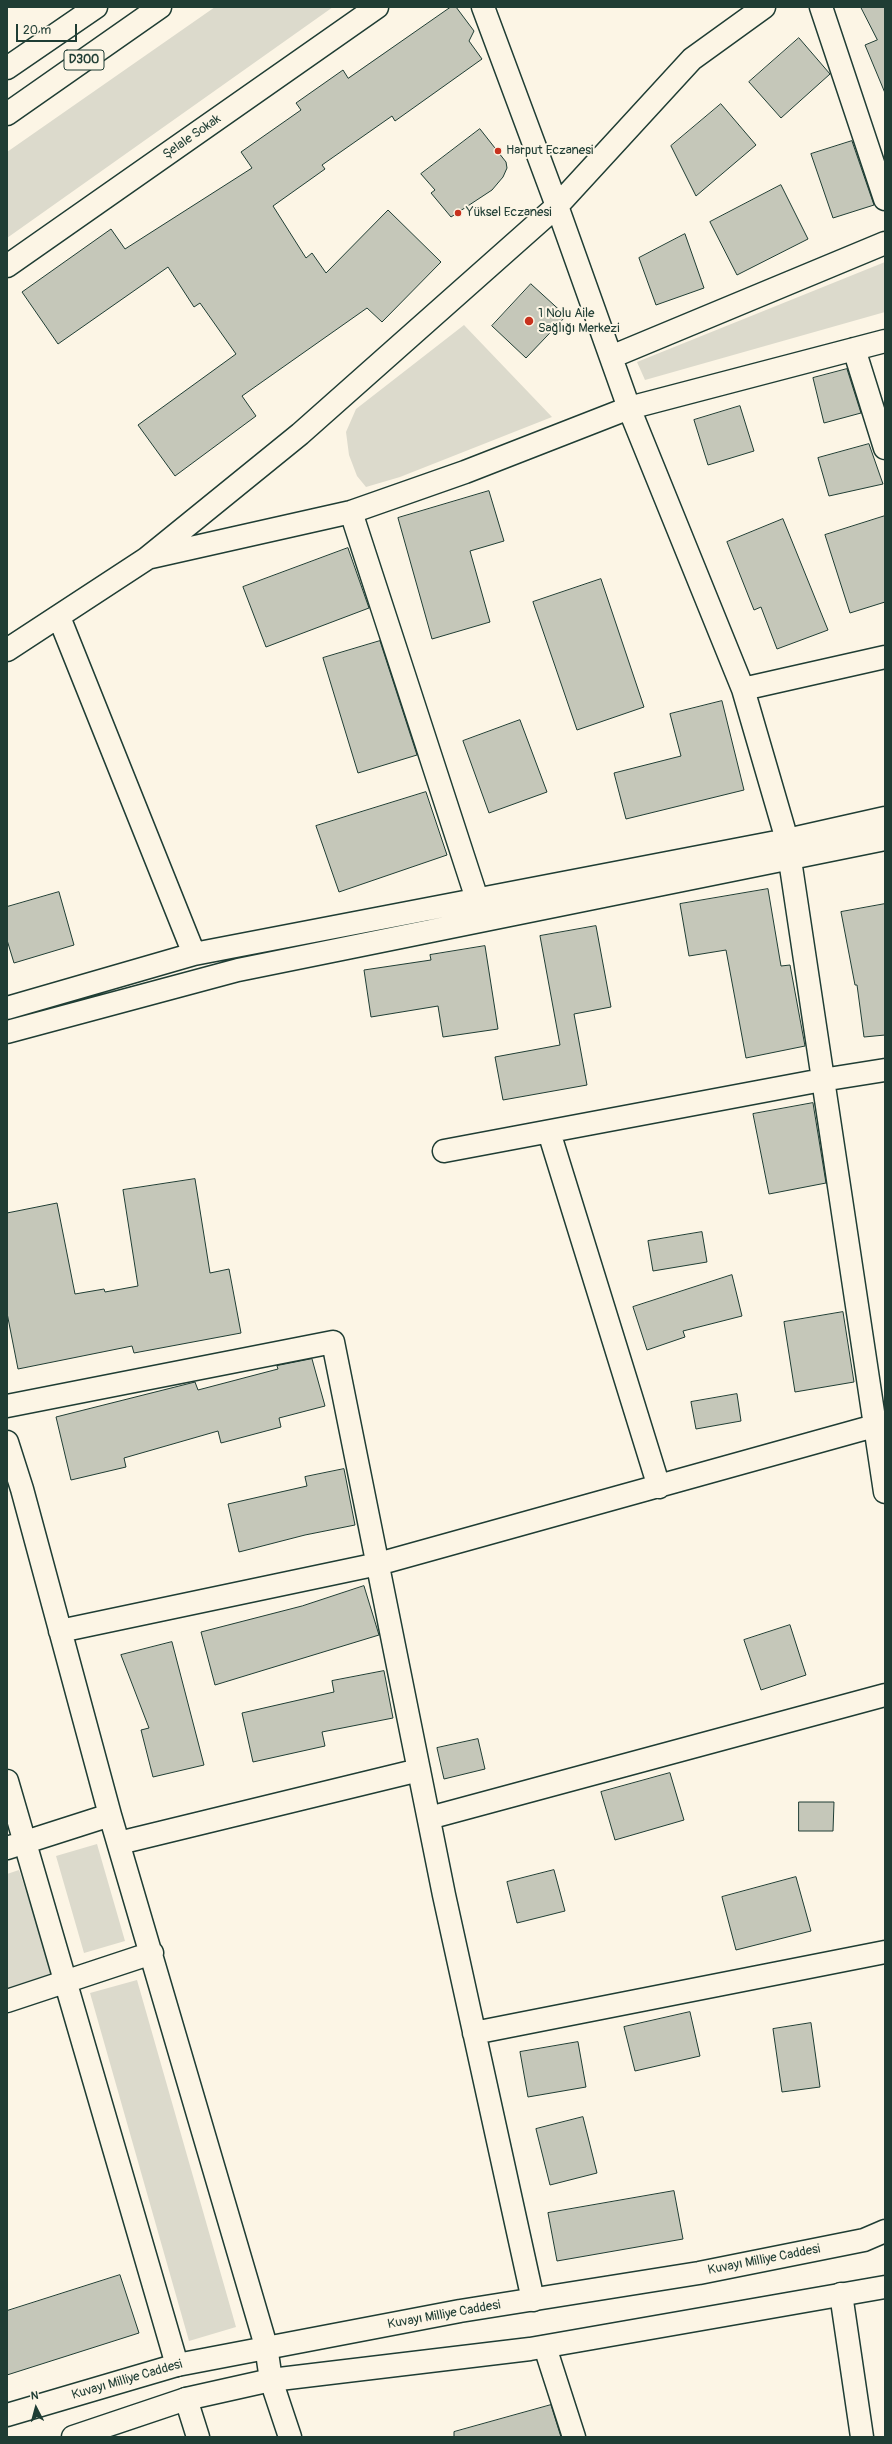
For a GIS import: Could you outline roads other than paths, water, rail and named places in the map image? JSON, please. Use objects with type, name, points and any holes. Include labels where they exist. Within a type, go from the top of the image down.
[{"type":"main road","name":"D300","points":[[7,68],[96,7]]},
{"type":"main road","name":"D300","points":[[7,114],[160,7]]},
{"type":"main road","name":"Şelale Sokak","points":[[7,266],[377,7]]},
{"type":"main road","points":[[483,7],[557,206],[629,408],[743,689],[789,849],[822,1080],[880,1424],[885,1492]]},
{"type":"main road","points":[[7,650],[146,558],[300,434],[557,206],[692,59],[764,7]]},
{"type":"main road","points":[[821,7],[885,199]]},
{"type":"main road","points":[[611,357],[885,244]]},
{"type":"main road","points":[[146,558],[351,512],[465,472],[629,408],[885,341]]},
{"type":"main road","points":[[854,349],[885,448]]},
{"type":"main road","points":[[351,512],[477,899]]},
{"type":"main road","points":[[59,617],[194,954]]},
{"type":"main road","points":[[743,689],[885,657]]},
{"type":"main road","points":[[7,1032],[238,970],[789,849],[885,818]]},
{"type":"main road","points":[[7,1008],[194,954],[477,899],[789,849],[885,839]]},
{"type":"main road","points":[[444,1151],[822,1080],[885,1070]]},
{"type":"main road","points":[[549,1132],[659,1487]]},
{"type":"main road","points":[[7,1406],[333,1342],[428,1818],[533,2300]]},
{"type":"main road","points":[[60,1631],[378,1564],[659,1487],[880,1424]]},
{"type":"main road","points":[[7,1442],[22,1489],[110,1815],[152,1953],[266,2346],[271,2380],[290,2437]]},
{"type":"main road","points":[[428,1818],[885,1696]]},
{"type":"main road","points":[[119,1843],[419,1770]]},
{"type":"main road","points":[[7,1781],[16,1845],[66,1982],[176,2365]]},
{"type":"main road","points":[[16,1845],[110,1815]]},
{"type":"main road","points":[[474,2033],[885,1952]]},
{"type":"main road","points":[[7,2001],[152,1953]]},
{"type":"main road","name":"Kuvayı Milliye Caddesi","points":[[7,2415],[176,2365],[266,2346],[699,2273],[864,2240],[885,2231]]},
{"type":"main road","points":[[73,2437],[186,2399],[271,2380],[545,2347],[885,2287]]},
{"type":"main road","points":[[841,2294],[862,2437]]},
{"type":"main road","points":[[545,2347],[574,2437]]},
{"type":"main road","points":[[186,2399],[198,2437]]},
{"type":"place","name":"Harput Eczanesi","points":[[498,151]]},
{"type":"place","name":"Yüksel Eczanesi","points":[[458,213]]},
{"type":"place","name":"1 Nolu Aile Sağlığı Merkezi","points":[[529,321]]}]
